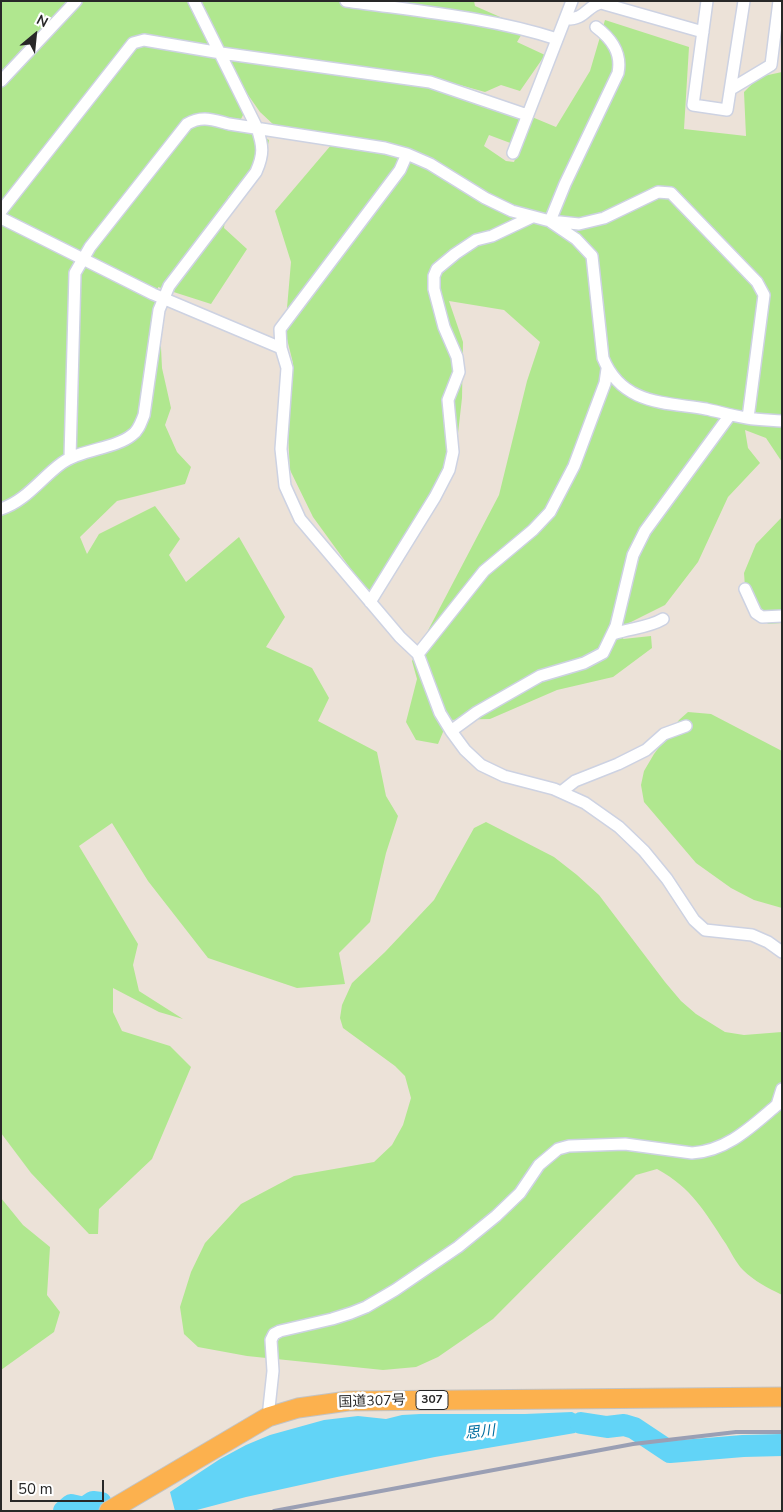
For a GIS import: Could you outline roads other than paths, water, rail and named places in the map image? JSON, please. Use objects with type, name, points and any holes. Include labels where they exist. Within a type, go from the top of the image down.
[{"type":"highway","name":"国道307号","points":[[109,1511],[268,1416],[298,1408],[348,1401],[782,1397]]},
{"type":"street","points":[[1,81],[76,1]]},
{"type":"street","points":[[1,509],[14,505],[70,458],[121,441],[132,435],[139,427],[144,415],[159,310],[163,298],[175,278],[256,172],[261,160],[262,144],[257,128],[194,1]]},
{"type":"street","points":[[346,1],[462,17],[539,33],[557,39]]},
{"type":"street","points":[[513,153],[572,1]]},
{"type":"street","points":[[707,1],[693,105],[727,110],[744,1]]},
{"type":"street","points":[[731,89],[770,65],[780,1]]},
{"type":"street","points":[[565,19],[582,16],[596,4],[602,2],[702,32]]},
{"type":"street","points":[[550,221],[565,184],[618,73],[620,62],[616,48],[609,36],[596,27]]},
{"type":"street","points":[[1,211],[133,43],[144,40],[221,54],[430,82],[527,115]]},
{"type":"street","points":[[70,458],[75,274],[82,259],[187,124],[196,119],[208,118],[229,124],[385,148],[407,154],[430,164],[485,198],[512,211],[550,221],[579,224],[604,218],[658,192],[671,193],[757,282],[764,295],[748,418]]},
{"type":"street","points":[[407,154],[400,170],[280,329],[281,348],[287,368],[281,449],[285,486],[300,519],[400,637],[418,654],[440,713],[451,731],[480,765],[504,776],[561,792],[585,803],[619,827],[644,851],[694,920],[705,930],[752,935],[768,942],[782,952]]},
{"type":"street","points":[[370,602],[435,497],[449,470],[453,452],[448,400],[459,372],[458,357],[444,327],[434,289],[434,276],[437,269],[454,254],[476,240],[492,236],[532,217]]},
{"type":"street","points":[[1,218],[163,298],[281,348]]},
{"type":"street","points":[[550,221],[576,238],[592,256],[603,358],[607,369],[621,384],[639,397],[660,403],[705,409],[748,418],[782,421]]},
{"type":"street","points":[[418,654],[484,571],[533,530],[550,512],[577,458],[605,384],[607,369]]},
{"type":"street","points":[[451,731],[484,708],[540,676],[584,663],[603,653],[616,626],[633,555],[646,531],[730,415]]},
{"type":"street","points":[[745,589],[756,613],[762,617],[782,616]]},
{"type":"street","points":[[613,634],[624,630],[654,625],[663,619]]},
{"type":"street","points":[[561,792],[575,781],[618,764],[646,750],[664,734],[686,726]]},
{"type":"street","points":[[268,1416],[273,1371],[270,1347],[274,1334],[351,1313],[366,1307],[395,1290],[458,1247],[496,1216],[520,1193],[539,1165],[558,1149],[569,1146],[616,1144],[702,1153],[723,1146],[746,1132],[779,1104],[782,1089]]},
{"type":"water","points":[[572,1412],[576,1414],[577,1421],[605,1422],[606,1425],[611,1425],[613,1428],[607,1430],[578,1426],[575,1433],[435,1457],[337,1477],[193,1511],[175,1511],[170,1492],[220,1459],[246,1445],[270,1435],[324,1420],[358,1416],[386,1419],[402,1415],[420,1414]]},
{"type":"waterway","name":"思川","points":[[581,1423],[607,1427],[624,1425],[634,1428],[670,1452],[782,1445]]},
{"type":"waterway","name":"思川","points":[[64,1511],[71,1505],[84,1508],[93,1502],[101,1503]]},
{"type":"railway","points":[[274,1511],[633,1444],[736,1432],[782,1432]]}]
